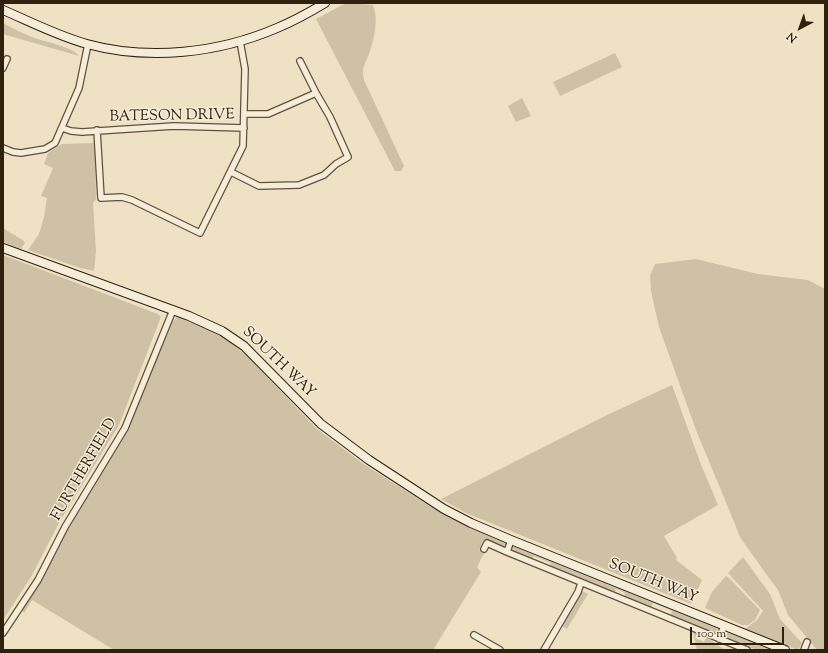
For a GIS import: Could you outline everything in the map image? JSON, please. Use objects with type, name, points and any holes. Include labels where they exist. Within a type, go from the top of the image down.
[{"type":"street","points":[[3,10],[64,36],[88,44],[103,48],[154,53],[208,48],[240,41],[277,28],[325,3]]},
{"type":"street","name":"BATESON DRIVE","points":[[62,128],[76,132],[174,126],[244,128],[245,69],[240,41]]},
{"type":"street","points":[[3,148],[17,153],[45,150],[54,143],[79,88],[88,44]]},
{"type":"street","points":[[3,68],[7,59]]},
{"type":"street","points":[[231,172],[259,186],[299,185],[324,175],[336,164],[348,157],[330,117],[300,61]]},
{"type":"street","points":[[244,114],[268,114],[316,93]]},
{"type":"street","points":[[97,130],[101,198],[122,197],[132,200],[200,233],[243,146],[244,128]]},
{"type":"street","name":"SOUTH WAY","points":[[3,248],[173,310],[211,325],[230,335],[254,354],[321,424],[376,464],[444,509],[471,523],[785,650]]},
{"type":"street","name":"FURTHERFIELD","points":[[3,633],[38,580],[65,528],[125,428],[173,310]]},
{"type":"street","points":[[507,552],[511,540]]},
{"type":"street","name":"SOUTH WAY","points":[[484,549],[487,543],[740,649],[747,650]]},
{"type":"street","points":[[544,650],[578,592],[581,583]]},
{"type":"street","points":[[719,639],[724,626]]},
{"type":"street","points":[[474,635],[500,650]]},
{"type":"street","points":[[804,650],[807,642]]},
{"type":"shaded area","points":[[346,3],[373,5],[375,11],[376,23],[374,36],[364,67],[363,76],[404,166],[401,171],[395,171],[316,19]]},
{"type":"shaded area","points":[[3,23],[32,37],[70,50],[79,56],[3,34]]},
{"type":"shaded area","points":[[615,53],[622,67],[560,96],[553,82]]},
{"type":"shaded area","points":[[522,98],[531,116],[516,122],[508,106]]},
{"type":"shaded area","points":[[95,143],[96,199],[93,203],[96,251],[94,271],[80,268],[28,250],[39,234],[44,217],[47,198],[41,196],[53,168],[44,164],[48,153],[62,144]]},
{"type":"shaded area","points":[[3,228],[24,241],[25,243],[21,249],[3,242]]},
{"type":"shaded area","points":[[3,255],[158,314],[161,317],[119,425],[59,523],[31,577],[3,620]]},
{"type":"shaded area","points":[[696,259],[758,274],[808,280],[825,289],[825,650],[817,650],[788,615],[778,590],[740,537],[696,430],[659,327],[651,291],[650,275],[655,264]]},
{"type":"shaded area","points":[[177,317],[208,329],[230,342],[248,357],[317,429],[365,465],[428,505],[469,527],[505,541],[506,545],[502,547],[484,539],[479,550],[484,553],[477,567],[481,572],[433,650],[114,650],[32,600],[24,613],[22,609],[67,529],[127,429],[172,322]]},
{"type":"shaded area","points":[[672,385],[700,462],[718,505],[664,536],[677,558],[676,560],[702,580],[691,604],[466,513],[441,499],[609,414]]},
{"type":"shaded area","points":[[515,545],[715,625],[718,630],[715,633],[712,633],[670,616],[672,611],[653,603],[651,608],[624,597],[625,593],[616,589],[614,593],[549,567],[551,563],[534,556],[532,560],[513,553],[512,548]]},
{"type":"shaded area","points":[[743,557],[770,594],[780,619],[802,643],[798,650],[745,629],[757,620],[763,611],[728,573]]},
{"type":"shaded area","points":[[726,576],[760,610],[755,620],[748,625],[742,625],[705,608],[712,592]]},
{"type":"shaded area","points":[[582,591],[588,594],[567,629],[562,626]]},
{"type":"shaded area","points":[[693,632],[697,634],[695,638],[704,642],[706,638],[727,650],[697,650]]},
{"type":"shaded area","points":[[728,632],[775,650],[764,648],[763,650],[757,650],[727,638],[726,636]]}]
